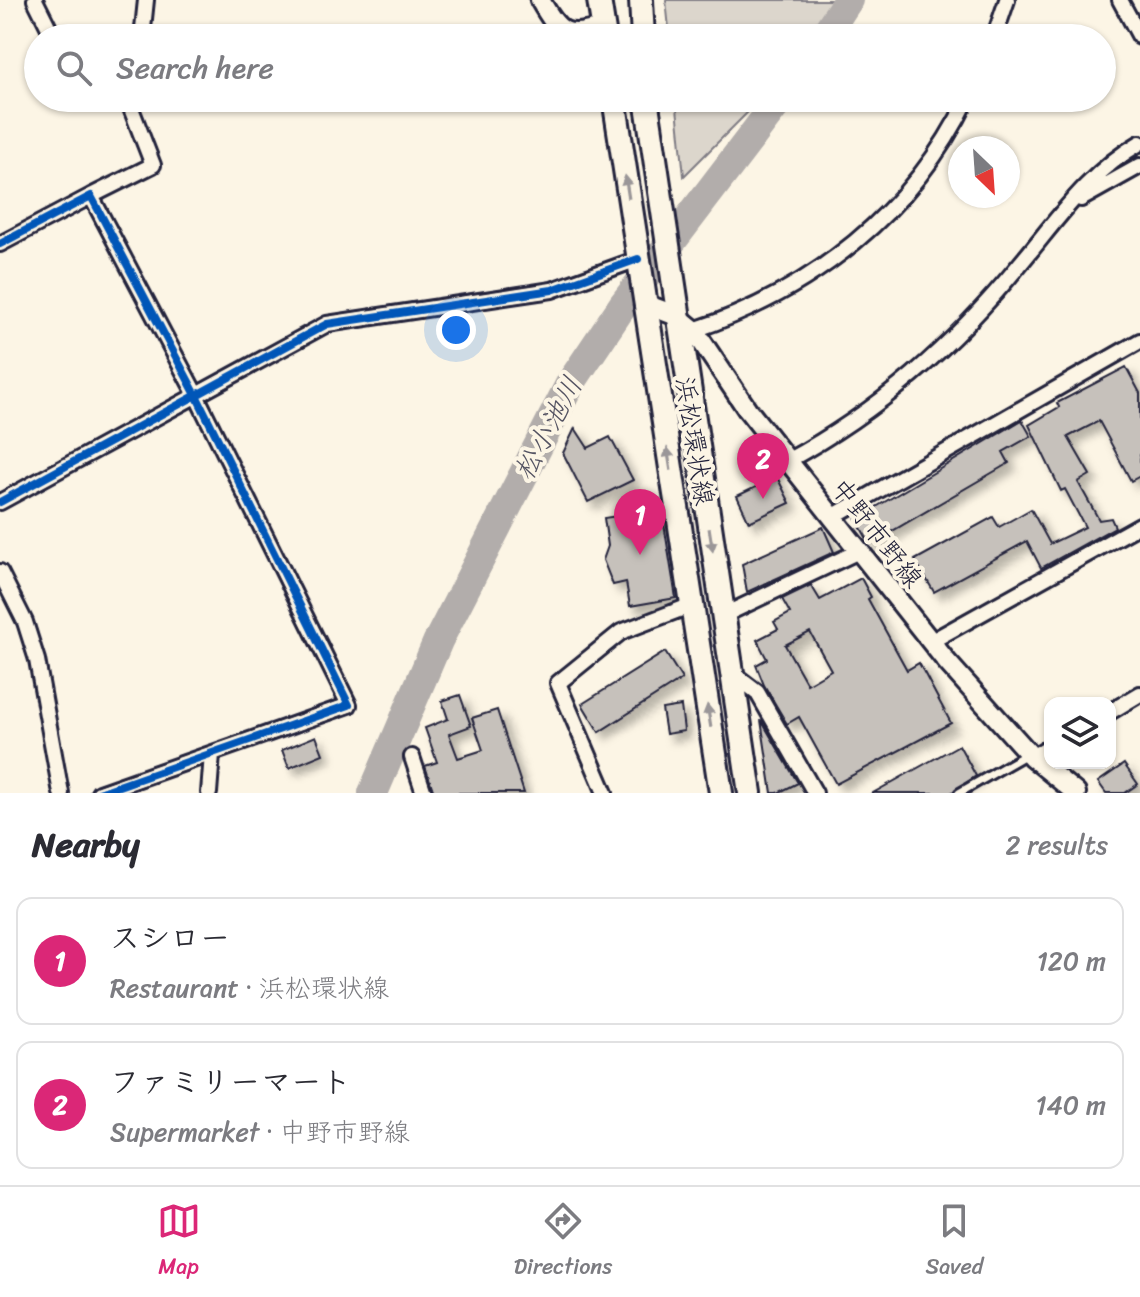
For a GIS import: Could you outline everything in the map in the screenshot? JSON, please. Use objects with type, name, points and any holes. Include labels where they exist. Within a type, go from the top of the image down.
[{"type":"main road","points":[[540,0],[555,24]]},
{"type":"main road","points":[[599,0],[603,24]]},
{"type":"main road","points":[[629,0],[633,24]]},
{"type":"main road","points":[[641,0],[642,24]]},
{"type":"main road","name":"浜松環状線","points":[[616,112],[721,793]]},
{"type":"main road","name":"浜松環状線","points":[[648,112],[671,269],[685,323],[722,616],[750,793]]},
{"type":"main road","points":[[645,304],[685,323]]},
{"type":"main road","name":"中野市野線","points":[[685,323],[787,461],[930,642],[1031,755],[1076,793]]},
{"type":"street","points":[[35,0],[47,24]]},
{"type":"street","points":[[143,24],[146,0]]},
{"type":"street","points":[[999,24],[1007,0]]},
{"type":"street","points":[[1120,0],[1140,37]]},
{"type":"street","points":[[0,244],[153,165],[132,112]]},
{"type":"street","points":[[685,323],[725,319],[807,280],[849,248],[913,185],[949,137],[961,112]]},
{"type":"street","points":[[787,461],[842,431],[904,386],[1019,266],[1061,210],[1117,157],[1140,143]]},
{"type":"street","points":[[1061,210],[1140,166]]},
{"type":"street","points":[[91,196],[196,395],[349,705],[99,793]]},
{"type":"street","points":[[0,502],[327,324],[552,290],[639,261]]},
{"type":"street","points":[[832,517],[1140,341]]},
{"type":"street","points":[[930,642],[1140,525]]},
{"type":"street","points":[[722,616],[859,551]]},
{"type":"street","points":[[0,572],[25,622],[37,660],[61,793]]},
{"type":"street","points":[[605,793],[558,683],[621,632],[692,605]]},
{"type":"street","points":[[731,673],[757,692],[815,793]]},
{"type":"street","points":[[1116,708],[1140,694]]},
{"type":"street","points":[[1031,755],[1044,749]]},
{"type":"street","points":[[209,793],[212,754]]},
{"type":"street","points":[[412,757],[424,793]]},
{"type":"lane","points":[[959,793],[1031,755]]},
{"type":"shaded area","points":[[666,0],[833,0],[816,24],[669,24]]},
{"type":"shaded area","points":[[677,112],[748,112],[684,176]]},
{"type":"building","points":[[1126,367],[1140,393],[1140,476],[1131,481],[1099,421],[1068,437],[1090,475],[1078,482],[1099,520],[1111,518],[1115,527],[1041,568],[1027,541],[934,592],[915,560],[993,517],[999,527],[1031,509],[1050,544],[1085,527],[1065,489],[1061,491],[1029,425],[1059,407],[1057,403]]},
{"type":"building","points":[[1022,420],[1031,436],[1003,452],[1009,463],[870,544],[856,519]]},
{"type":"building","points":[[575,428],[588,448],[610,437],[633,480],[588,502],[563,453]]},
{"type":"building","points":[[777,477],[790,503],[749,522],[737,496]]},
{"type":"building","points":[[655,510],[663,518],[676,598],[630,606],[626,582],[613,585],[603,560],[608,546],[604,518]]},
{"type":"building","points":[[823,527],[834,552],[747,592],[742,564]]},
{"type":"building","points":[[861,578],[871,597],[868,599],[907,670],[919,663],[951,723],[836,784],[799,717],[787,724],[756,665],[767,659],[757,640],[778,629],[774,622],[790,613],[782,599],[811,585],[820,600]],"holes":[[[810,632],[831,670],[807,684],[785,645]]]},
{"type":"building","points":[[665,652],[682,679],[599,732],[582,704]]},
{"type":"building","points":[[460,695],[471,726],[449,734],[458,758],[483,750],[472,718],[497,710],[524,793],[434,793],[425,766],[437,762],[425,728],[448,719],[442,701]]},
{"type":"building","points":[[681,706],[684,731],[666,734],[662,709]]},
{"type":"building","points":[[761,720],[798,783],[778,793],[772,793]]},
{"type":"building","points":[[316,736],[323,754],[289,768],[282,750]]},
{"type":"building","points":[[959,745],[976,776],[951,793],[873,793]]},
{"type":"building","points":[[1124,764],[1138,784],[1125,793],[1106,793],[1098,782]]},
{"type":"waterway","name":"松小池川","points":[[832,24],[848,0]]},
{"type":"waterway","name":"松小池川","points":[[373,793],[438,641],[570,384],[623,305],[770,112]]},
{"type":"cycle path","points":[[0,244],[91,196],[196,395],[349,705],[99,793]]},
{"type":"cycle path","points":[[0,502],[327,324],[552,290],[638,259]]},
{"type":"place","name":"ファミリーマート","points":[[763,499]]},
{"type":"place","name":"スシロー","points":[[640,555]]}]
